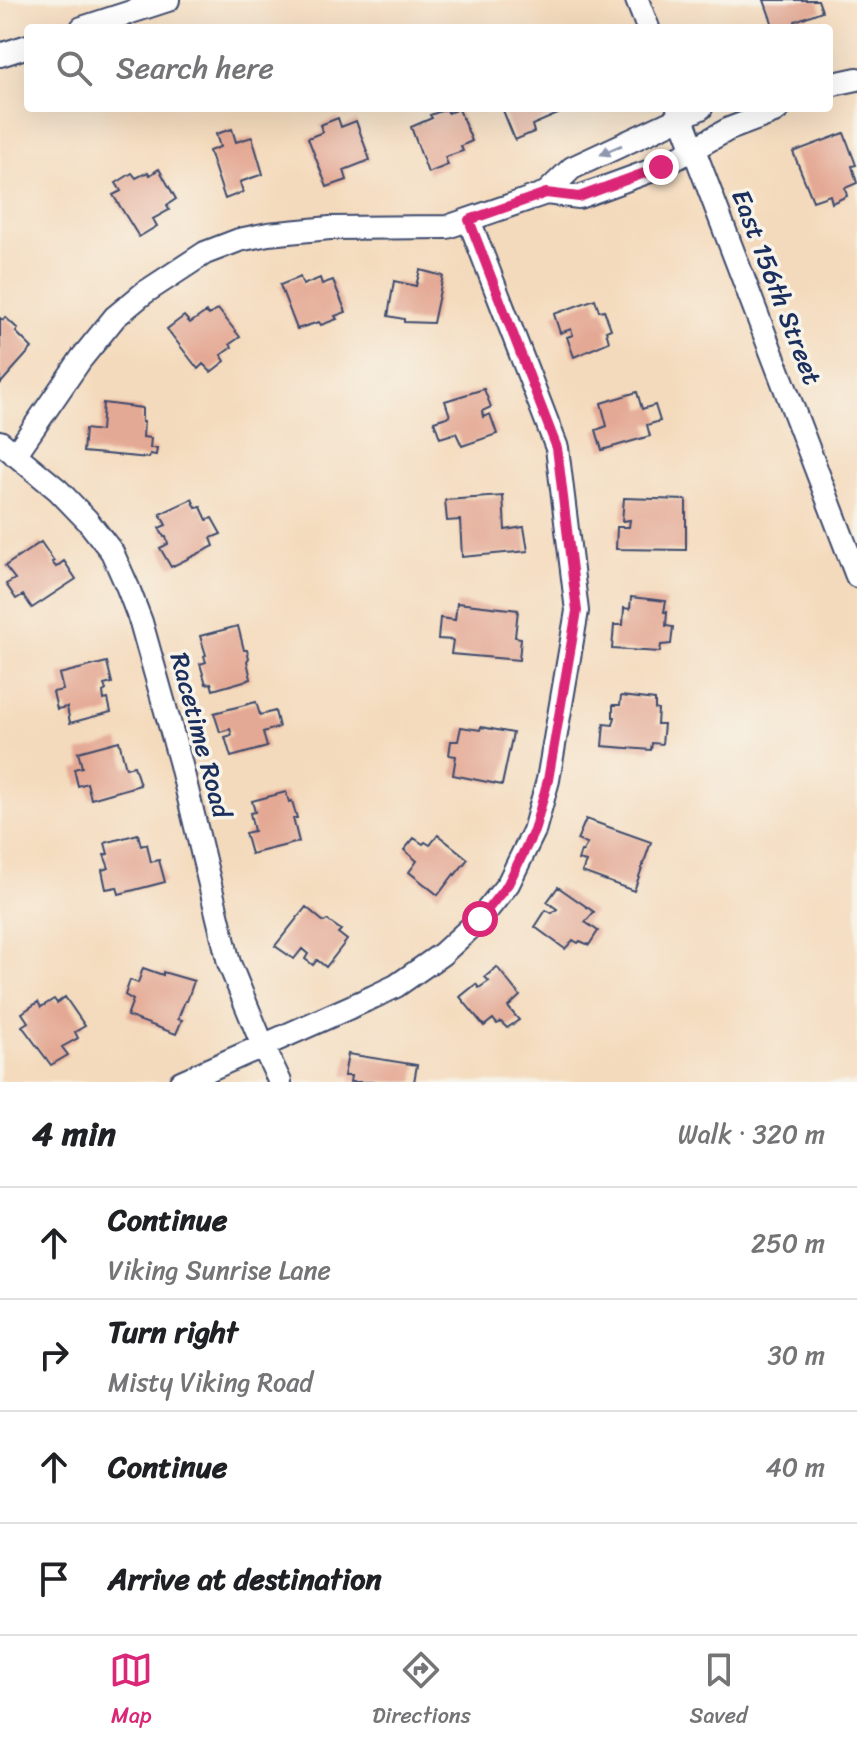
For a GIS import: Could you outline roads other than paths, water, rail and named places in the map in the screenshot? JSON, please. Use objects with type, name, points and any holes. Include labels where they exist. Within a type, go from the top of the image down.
[{"type":"street","points":[[94,24],[168,0]]},
{"type":"street","points":[[637,0],[646,24]]},
{"type":"street","points":[[0,55],[24,47]]},
{"type":"street","points":[[833,84],[857,79]]},
{"type":"street","points":[[8,449],[115,317],[154,286],[205,253],[239,240],[268,234],[330,228],[447,227],[546,193],[572,168],[647,134],[685,112]]},
{"type":"street","name":"East 156th Street","points":[[687,112],[694,147],[857,576]]},
{"type":"street","points":[[546,193],[579,197],[661,167],[729,129],[774,112]]},
{"type":"street","points":[[181,1082],[396,986],[442,954],[480,919],[508,884],[534,831],[548,780],[577,611],[557,448],[469,220]]},
{"type":"street","name":"Racetime Road","points":[[8,449],[58,490],[87,520],[112,552],[128,588],[141,622],[180,761],[229,963],[280,1082]]}]
